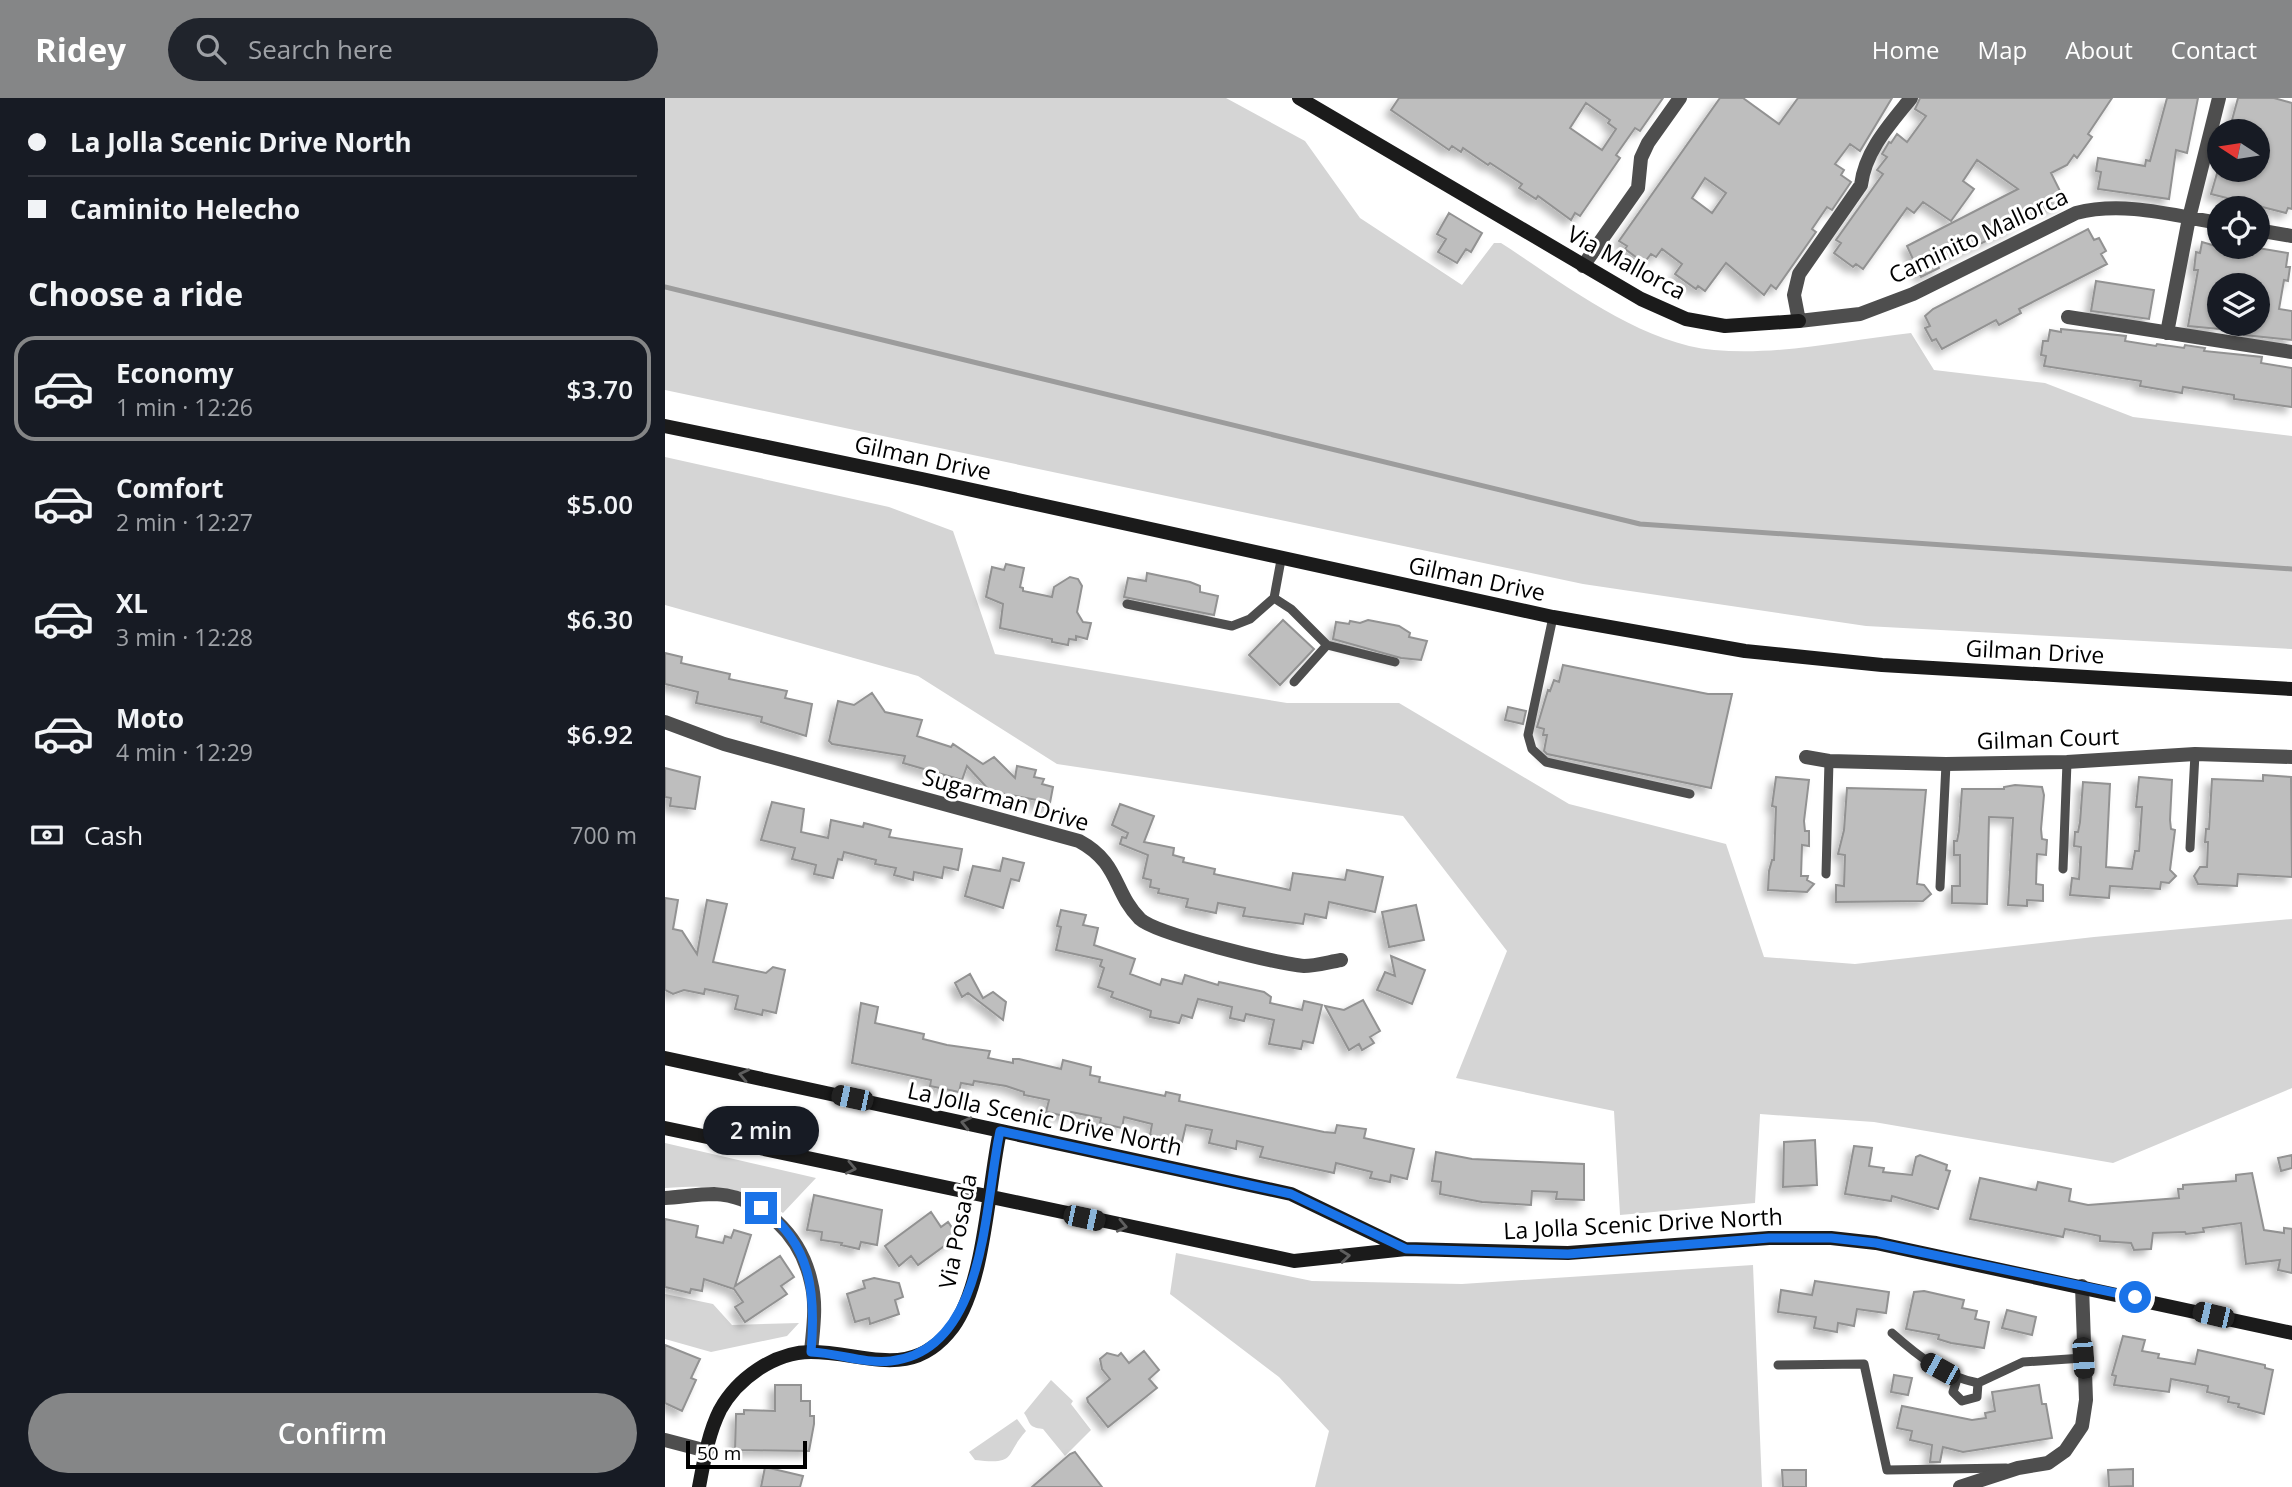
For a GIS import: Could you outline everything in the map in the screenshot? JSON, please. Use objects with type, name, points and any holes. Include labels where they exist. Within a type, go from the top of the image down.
[{"type":"main road","name":"Via Mallorca","points":[[1299,98],[1583,266],[1641,299],[1686,319],[1725,326],[1799,320]]},
{"type":"main road","name":"Gilman Drive","points":[[665,426],[922,479],[1281,560],[1553,617],[1745,651],[1868,664],[2292,689]]},
{"type":"main road","name":"La Jolla Scenic Drive North","points":[[665,1058],[1291,1194],[1406,1249]]},
{"type":"main road","name":"La Jolla Scenic Drive North","points":[[665,1128],[1294,1261],[1406,1249],[1568,1254],[1769,1238],[1831,1238],[1876,1243],[2292,1333]]},
{"type":"main road","name":"Via Posada","points":[[699,1487],[706,1451],[720,1410],[737,1388],[771,1363],[811,1352],[889,1362],[915,1356],[941,1340],[965,1305],[1000,1131]]},
{"type":"street","points":[[1583,266],[1638,187],[1641,158],[1648,143],[1680,98]]},
{"type":"street","points":[[1799,320],[1794,295],[1799,274],[1861,185],[1863,173],[1877,141],[1911,98]]},
{"type":"street","points":[[2167,333],[2189,218],[2219,98]]},
{"type":"street","name":"Caminito Mallorca","points":[[1799,320],[1860,314],[1913,294],[2076,214],[2097,208],[2116,207],[2207,221]]},
{"type":"street","points":[[2270,232],[2292,236]]},
{"type":"street","points":[[2068,317],[2292,352]]},
{"type":"street","name":"Sugarman Drive","points":[[665,722],[724,744],[1079,841],[1095,850],[1111,867],[1133,911],[1143,922],[1169,934],[1305,966],[1341,960]]},
{"type":"street","name":"Gilman Court","points":[[1807,757],[1829,761],[1946,764],[2067,762],[2196,754],[2292,757]]},
{"type":"street","points":[[665,1198],[716,1194],[761,1208],[779,1220],[803,1261],[811,1282],[814,1315],[811,1352]]},
{"type":"street","points":[[1960,1487],[2018,1468],[2048,1463],[2065,1451],[2082,1426],[2086,1400],[2082,1286]]},
{"type":"street","points":[[665,1440],[706,1451]]},
{"type":"lane","points":[[1127,604],[1232,626],[1250,619],[1273,598],[1281,560]]},
{"type":"lane","points":[[1273,598],[1291,609],[1327,645],[1395,662]]},
{"type":"lane","points":[[1553,617],[1528,736],[1532,749],[1546,762],[1690,794]]},
{"type":"lane","points":[[1294,682],[1327,645]]},
{"type":"lane","points":[[2190,848],[2196,754]]},
{"type":"lane","points":[[1826,874],[1829,761]]},
{"type":"lane","points":[[2063,869],[2067,762]]},
{"type":"lane","points":[[1940,887],[1946,764]]},
{"type":"lane","points":[[1892,1333],[1922,1359],[1958,1379],[1978,1383],[2023,1362],[2083,1358]]},
{"type":"lane","points":[[1778,1365],[1864,1364],[1887,1470],[2018,1468]]},
{"type":"lane","points":[[1958,1379],[1953,1392],[1962,1401],[1977,1397],[1978,1383]]},
{"type":"shaded area","points":[[665,98],[1226,98],[1305,141],[1360,218],[1462,285],[1494,243],[1501,243],[1576,293],[1630,324],[1686,345],[1714,350],[1763,351],[1911,333],[1934,370],[2045,383],[2133,417],[2292,436],[2292,649],[1866,626],[1583,584],[665,390]]},
{"type":"shaded area","points":[[665,457],[889,507],[953,531],[995,654],[1287,703],[1399,703],[1569,804],[1726,844],[1764,957],[1855,964],[2094,937],[2292,919],[2292,1088],[2113,1163],[1874,1122],[1760,1114],[1755,1203],[1620,1215],[1614,1111],[1456,1078],[1507,951],[1403,816],[1057,764],[918,676],[665,605]]},
{"type":"shaded area","points":[[665,1143],[816,1178],[783,1213],[754,1197],[727,1189],[665,1188]]},
{"type":"shaded area","points":[[1176,1253],[1312,1281],[1462,1284],[1753,1265],[1762,1487],[1315,1487],[1329,1431],[1279,1377],[1170,1294]]},
{"type":"shaded area","points":[[665,1294],[713,1304],[732,1325],[799,1323],[787,1336],[711,1352],[665,1339]]},
{"type":"shaded area","points":[[1051,1380],[1073,1401],[1071,1404],[1091,1430],[1065,1456],[1043,1429],[1030,1424],[1024,1413]]},
{"type":"shaded area","points":[[1017,1419],[1026,1431],[1008,1456],[998,1461],[975,1460],[969,1452]]},
{"type":"building","points":[[1399,98],[1663,98],[1640,131],[1635,128],[1616,155],[1620,158],[1580,216],[1575,213],[1571,220],[1538,196],[1536,199],[1519,188],[1522,184],[1490,163],[1488,165],[1463,148],[1461,152],[1452,146],[1449,150],[1391,110]],"holes":[[[1586,103],[1610,120],[1608,123],[1616,129],[1602,150],[1570,128]]]},
{"type":"building","points":[[1720,98],[1743,98],[1779,124],[1798,98],[1892,98],[1860,151],[1850,144],[1835,164],[1844,170],[1841,175],[1851,182],[1832,210],[1827,207],[1812,229],[1816,232],[1776,289],[1771,285],[1764,295],[1726,263],[1705,291],[1698,286],[1696,289],[1675,274],[1682,264],[1662,249],[1656,257],[1651,254],[1644,263],[1619,241]],"holes":[[[1705,178],[1726,193],[1712,213],[1692,198]]]},
{"type":"building","points":[[1920,98],[2112,98],[2088,134],[2092,137],[2077,158],[2074,155],[2067,165],[2051,173],[2065,201],[2048,210],[2046,207],[2013,225],[2014,228],[1937,264],[1939,268],[1921,277],[1907,246],[2018,189],[1977,160],[1963,181],[1974,189],[1951,221],[1923,202],[1914,213],[1907,208],[1863,269],[1856,264],[1853,267],[1834,253],[1841,243],[1836,240],[1883,174],[1877,170],[1887,157],[1882,154],[1889,142],[1891,143],[1897,134],[1907,142],[1926,116],[1915,109]]},
{"type":"building","points":[[2167,98],[2198,98],[2187,153],[2176,150],[2169,199],[2098,189],[2101,172],[2096,171],[2098,158],[2145,166],[2146,160],[2150,161]]},
{"type":"building","points":[[2238,98],[2274,98],[2292,103],[2292,209],[2288,208],[2286,213],[2270,209],[2270,196],[2211,194],[2214,182],[2270,182],[2270,119],[2232,119]]},
{"type":"building","points":[[1449,213],[1482,233],[1471,252],[1466,249],[1457,263],[1438,252],[1446,239],[1437,234]]},
{"type":"building","points":[[2088,229],[2094,240],[2099,238],[2106,251],[2101,254],[2107,264],[2019,309],[2021,313],[1999,325],[1996,320],[1942,349],[1936,339],[1932,341],[1925,328],[1930,326],[1925,316],[1933,309]]},
{"type":"building","points":[[2202,242],[2207,243],[2207,259],[2270,259],[2270,250],[2288,253],[2288,281],[2284,280],[2279,309],[2292,311],[2292,340],[2254,336],[2270,336],[2270,273],[2207,273],[2207,328],[2188,326],[2198,270],[2194,270],[2196,252],[2200,253]]},
{"type":"building","points":[[2096,281],[2154,290],[2149,319],[2091,311]]},
{"type":"building","points":[[2061,329],[2126,336],[2125,341],[2156,346],[2184,348],[2185,345],[2205,348],[2204,351],[2262,357],[2261,363],[2292,368],[2292,407],[2234,399],[2234,395],[2183,387],[2182,393],[2140,386],[2141,381],[2044,366],[2046,356],[2041,355],[2043,341],[2048,341],[2050,330],[2061,332]]},
{"type":"building","points":[[1006,564],[1024,568],[1020,587],[1023,591],[1052,597],[1054,587],[1070,577],[1078,579],[1082,586],[1077,612],[1083,622],[1091,623],[1087,639],[1076,636],[1076,640],[1069,639],[1068,645],[1000,628],[1003,604],[986,597],[992,567],[1004,570]]},
{"type":"building","points":[[1147,573],[1190,582],[1200,586],[1200,592],[1218,596],[1214,615],[1124,597],[1128,578],[1146,581]]},
{"type":"building","points":[[1283,620],[1314,649],[1280,685],[1249,655]]},
{"type":"building","points":[[1368,620],[1399,626],[1410,633],[1409,637],[1427,641],[1421,660],[1401,658],[1333,639],[1336,622],[1349,624],[1350,621],[1360,623]]},
{"type":"building","points":[[665,653],[682,657],[681,663],[730,674],[729,679],[787,691],[785,698],[812,704],[806,736],[761,722],[762,717],[696,703],[698,692],[665,684]]},
{"type":"building","points":[[1563,665],[1708,694],[1732,694],[1711,788],[1547,754],[1544,751],[1547,735],[1543,735],[1544,729],[1537,727],[1548,690],[1550,691],[1554,680],[1559,682]]},
{"type":"building","points":[[872,693],[885,712],[922,720],[917,736],[951,747],[953,744],[983,764],[994,757],[1015,778],[1017,766],[1036,770],[1034,777],[1044,779],[1042,784],[1053,787],[1049,808],[1036,805],[1037,800],[1005,794],[1004,798],[990,795],[991,792],[967,766],[962,780],[903,763],[905,756],[832,744],[829,741],[838,701],[854,705]]},
{"type":"building","points":[[1508,707],[1526,711],[1523,724],[1505,720]]},
{"type":"building","points":[[665,768],[700,777],[695,809],[670,806],[671,798],[665,797]]},
{"type":"building","points":[[2263,775],[2291,777],[2292,877],[2238,874],[2237,886],[2198,884],[2194,876],[2200,867],[2207,867],[2208,842],[2205,842],[2206,829],[2209,829],[2212,779],[2263,781]]},
{"type":"building","points":[[1776,777],[1809,780],[1804,821],[1805,831],[1809,831],[1809,846],[1802,845],[1801,876],[1808,876],[1807,880],[1814,884],[1807,892],[1768,890],[1769,871],[1774,860],[1776,807],[1772,806]]},
{"type":"building","points":[[2139,777],[2172,780],[2170,820],[2171,829],[2175,830],[2170,870],[2176,876],[2169,883],[2161,882],[2160,889],[2110,886],[2109,898],[2070,895],[2072,878],[2079,879],[2081,847],[2074,846],[2075,832],[2078,832],[2080,822],[2083,782],[2110,784],[2106,867],[2132,869],[2135,851],[2139,851],[2142,807],[2136,807]]},
{"type":"building","points":[[2015,785],[2042,787],[2044,795],[2041,829],[2042,839],[2047,840],[2046,855],[2037,854],[2036,884],[2043,885],[2043,901],[2027,900],[2027,906],[2008,905],[2013,818],[1989,817],[1987,904],[1952,903],[1952,886],[1960,886],[1960,855],[1954,855],[1954,841],[1957,841],[1959,831],[1962,789],[2004,789]]},
{"type":"building","points":[[1847,788],[1926,790],[1917,884],[1924,885],[1931,894],[1923,901],[1836,902],[1836,885],[1844,886],[1845,855],[1838,854],[1844,830]]},
{"type":"building","points":[[772,802],[804,809],[801,832],[828,838],[831,820],[863,827],[864,823],[891,830],[889,837],[962,849],[958,870],[944,867],[942,878],[914,872],[913,880],[894,875],[896,868],[875,864],[876,860],[844,852],[842,860],[838,859],[833,878],[814,874],[816,865],[792,859],[795,848],[761,840]]},
{"type":"building","points":[[1120,804],[1154,816],[1144,842],[1174,848],[1173,855],[1184,858],[1183,862],[1215,869],[1214,874],[1290,890],[1293,873],[1345,880],[1347,870],[1383,877],[1375,912],[1329,902],[1326,918],[1305,914],[1303,924],[1243,916],[1245,908],[1218,903],[1216,913],[1186,907],[1188,899],[1158,893],[1159,889],[1150,887],[1151,880],[1143,878],[1148,855],[1120,844],[1122,837],[1126,838],[1128,833],[1112,825]]},
{"type":"building","points":[[1003,858],[1024,863],[1019,881],[1011,879],[1003,908],[965,896],[973,866],[1000,871]]},
{"type":"building","points":[[665,898],[678,900],[673,929],[682,931],[697,954],[707,900],[727,904],[713,962],[766,973],[773,967],[785,970],[776,1013],[763,1010],[762,1015],[735,1009],[738,996],[705,989],[704,994],[684,990],[673,994],[665,990]]},
{"type":"building","points":[[1416,905],[1424,940],[1389,947],[1382,912]]},
{"type":"building","points":[[1061,910],[1086,915],[1083,925],[1098,928],[1094,945],[1135,959],[1130,974],[1160,985],[1162,979],[1182,984],[1185,975],[1218,985],[1219,982],[1264,992],[1271,997],[1270,1003],[1302,1010],[1304,1001],[1322,1005],[1313,1043],[1303,1041],[1301,1049],[1269,1044],[1274,1020],[1246,1014],[1244,1021],[1230,1018],[1232,1007],[1198,999],[1192,1018],[1182,1015],[1179,1023],[1150,1017],[1151,1011],[1111,997],[1113,992],[1098,987],[1104,968],[1100,966],[1102,960],[1056,950],[1061,927],[1057,926]]},
{"type":"building","points":[[1391,956],[1425,970],[1412,1004],[1377,990],[1385,972],[1395,976]]},
{"type":"building","points":[[970,974],[983,998],[993,992],[1006,1002],[1003,1020],[968,993],[962,997],[955,983]]},
{"type":"building","points":[[1363,1000],[1380,1031],[1370,1037],[1374,1043],[1362,1050],[1359,1044],[1349,1050],[1325,1006],[1344,1010]]},
{"type":"building","points":[[861,1003],[878,1007],[875,1023],[924,1034],[923,1039],[947,1045],[990,1051],[988,1058],[1013,1063],[1013,1059],[1019,1059],[1061,1069],[1063,1060],[1091,1067],[1090,1075],[1100,1077],[1099,1082],[1165,1096],[1166,1092],[1180,1095],[1179,1101],[1324,1132],[1335,1133],[1337,1125],[1366,1129],[1364,1138],[1414,1149],[1407,1179],[1391,1175],[1390,1182],[1370,1178],[1372,1172],[1336,1163],[1334,1173],[1260,1157],[1263,1147],[1237,1141],[1236,1149],[1209,1143],[1212,1130],[1186,1125],[1182,1142],[1150,1135],[1152,1124],[1124,1117],[1122,1128],[1100,1123],[1101,1118],[1071,1112],[1069,1117],[1046,1112],[1049,1100],[1024,1095],[1024,1092],[1006,1086],[974,1081],[973,1085],[961,1083],[959,1092],[930,1086],[931,1080],[852,1063]]},
{"type":"building","points":[[1815,1140],[1817,1185],[1783,1187],[1784,1142]]},
{"type":"building","points":[[1854,1146],[1872,1148],[1869,1166],[1884,1168],[1883,1172],[1912,1175],[1916,1157],[1920,1155],[1947,1165],[1946,1170],[1950,1171],[1938,1209],[1892,1196],[1891,1201],[1845,1194]]},
{"type":"building","points":[[1436,1152],[1472,1159],[1584,1164],[1584,1200],[1556,1199],[1557,1192],[1532,1191],[1531,1205],[1482,1202],[1440,1194],[1441,1182],[1432,1181]]},
{"type":"building","points":[[2292,1155],[2292,1168],[2281,1171],[2278,1158]]},
{"type":"building","points":[[2252,1173],[2264,1230],[2284,1233],[2284,1228],[2292,1229],[2292,1273],[2278,1270],[2280,1260],[2246,1264],[2241,1223],[2203,1228],[2204,1232],[2153,1233],[2151,1249],[2134,1250],[2131,1243],[2100,1241],[2100,1236],[2065,1229],[2063,1237],[1970,1219],[1980,1178],[2036,1190],[2038,1182],[2071,1189],[2069,1201],[2088,1205],[2179,1198],[2178,1189],[2183,1189],[2183,1185],[2236,1181],[2236,1175]]},
{"type":"building","points":[[814,1195],[882,1210],[877,1245],[861,1242],[859,1249],[821,1240],[822,1232],[807,1230]]},
{"type":"building","points":[[931,1212],[941,1227],[948,1222],[958,1236],[918,1265],[911,1256],[899,1266],[885,1246]]},
{"type":"building","points":[[665,1219],[698,1226],[696,1237],[723,1243],[725,1236],[731,1238],[734,1230],[751,1235],[735,1286],[780,1256],[794,1277],[781,1286],[787,1294],[745,1322],[735,1307],[743,1302],[734,1289],[704,1279],[702,1291],[691,1289],[690,1293],[665,1287]]},
{"type":"building","points":[[874,1278],[899,1283],[903,1297],[895,1300],[899,1314],[870,1324],[869,1318],[855,1322],[847,1294],[865,1288],[863,1281]]},
{"type":"building","points":[[1815,1281],[1889,1292],[1886,1313],[1857,1309],[1854,1326],[1838,1323],[1837,1332],[1814,1328],[1816,1317],[1778,1312],[1781,1290],[1812,1295]]},
{"type":"building","points":[[1924,1291],[1964,1300],[1962,1308],[1977,1311],[1975,1319],[1989,1322],[1984,1348],[1951,1343],[1938,1339],[1939,1335],[1906,1329],[1914,1292]]},
{"type":"building","points":[[2007,1310],[2036,1317],[2032,1335],[2002,1328]]},
{"type":"building","points":[[2123,1336],[2145,1340],[2142,1351],[2159,1354],[2158,1358],[2195,1364],[2198,1350],[2265,1365],[2265,1368],[2273,1370],[2264,1414],[2238,1407],[2239,1404],[2228,1402],[2229,1397],[2207,1392],[2208,1386],[2171,1379],[2169,1392],[2114,1385],[2116,1376],[2112,1375]]},
{"type":"building","points":[[665,1345],[700,1359],[691,1378],[696,1380],[682,1411],[665,1403]]},
{"type":"building","points":[[1144,1351],[1159,1370],[1149,1379],[1157,1388],[1108,1427],[1087,1398],[1110,1379],[1102,1369],[1100,1359],[1107,1353],[1118,1356],[1121,1353],[1129,1363]]},
{"type":"building","points":[[1894,1375],[1912,1378],[1908,1395],[1891,1392]]},
{"type":"building","points":[[775,1385],[801,1385],[801,1401],[810,1401],[810,1416],[814,1416],[814,1424],[809,1451],[735,1450],[736,1414],[744,1414],[744,1410],[775,1411]]},
{"type":"building","points":[[2039,1385],[2042,1404],[2046,1404],[2052,1438],[1963,1452],[1943,1447],[1940,1462],[1930,1462],[1932,1445],[1910,1440],[1912,1431],[1897,1428],[1902,1406],[1972,1420],[1986,1418],[1985,1413],[1995,1411],[1992,1392]]},
{"type":"building","points":[[1075,1452],[1102,1487],[1032,1487],[1070,1454]]},
{"type":"building","points":[[765,1467],[803,1476],[800,1487],[761,1487]]},
{"type":"building","points":[[2133,1469],[2133,1486],[2109,1487],[2108,1470]]},
{"type":"building","points":[[1782,1470],[1806,1470],[1806,1487],[1783,1487]]},
{"type":"waterway","points":[[665,287],[1640,524],[2292,569]]},
{"type":"route","points":[[761,1208],[779,1220],[808,1271],[814,1297],[811,1352],[872,1361],[889,1362],[922,1353],[935,1346],[960,1316],[970,1290],[1000,1131],[1291,1194],[1406,1249],[1466,1253],[1568,1254],[1769,1238],[1831,1238],[1876,1243],[2135,1297]]}]
